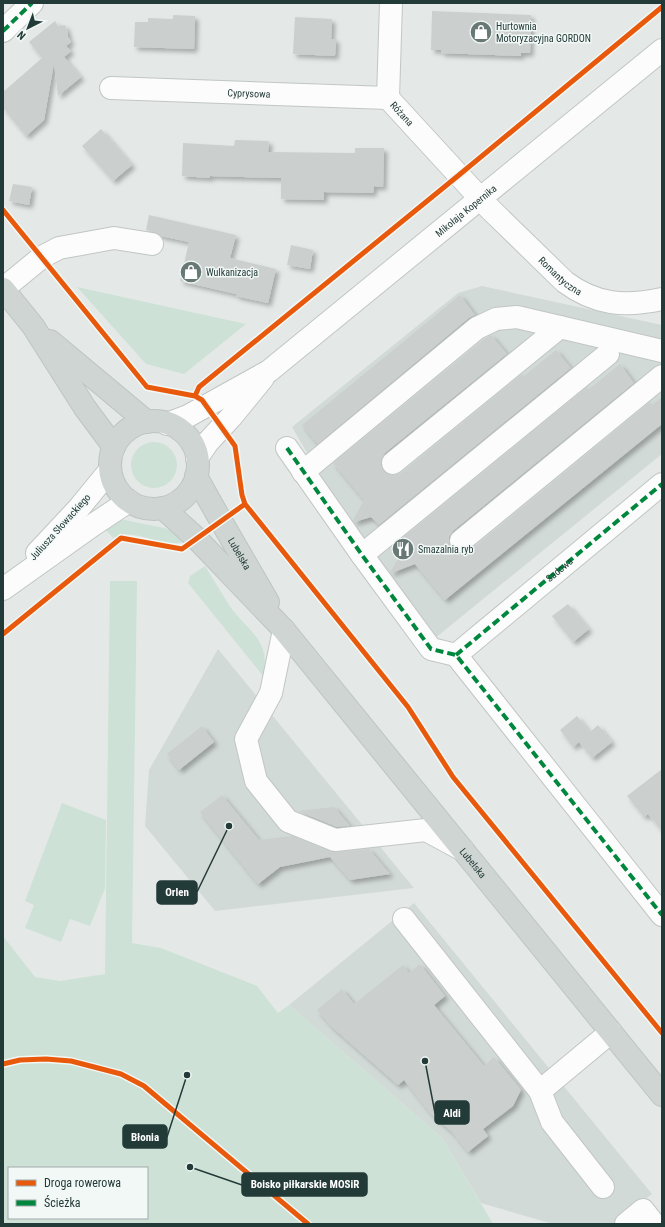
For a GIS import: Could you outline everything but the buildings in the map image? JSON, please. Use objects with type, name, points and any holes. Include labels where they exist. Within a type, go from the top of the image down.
[{"type":"main road","points":[[3,289],[33,326],[85,408],[114,447]]},
{"type":"main road","points":[[33,326],[157,423],[178,429],[187,437],[194,447],[197,467],[192,487],[184,497],[175,504],[163,508],[151,509],[140,507],[129,501],[120,493],[110,470],[114,447],[122,435],[134,426],[157,423]]},
{"type":"main road","name":"Lubelska","points":[[197,467],[220,522],[230,535],[284,630]]},
{"type":"main road","name":"Lubelska","points":[[163,508],[196,538],[284,630],[662,1094]]},
{"type":"street","points":[[3,31],[32,3]]},
{"type":"street","name":"Różana","points":[[391,3],[388,98],[481,199]]},
{"type":"street","name":"Mikołaja Kopernika","points":[[157,423],[188,416],[269,371],[662,50]]},
{"type":"street","name":"Cyprysowa","points":[[111,88],[388,98]]},
{"type":"street","name":"Romantyczna","points":[[481,199],[576,290],[594,298],[610,302],[630,304],[662,299]]},
{"type":"street","points":[[3,289],[42,257],[59,248],[114,238],[152,244]]},
{"type":"street","points":[[303,472],[477,328],[496,319],[517,317],[662,351]]},
{"type":"street","points":[[393,463],[560,327]]},
{"type":"street","points":[[362,555],[608,354]]},
{"type":"street","name":"Mikołaja Kopernika","points":[[197,467],[208,442],[232,416],[269,371]]},
{"type":"street","points":[[461,541],[662,376]]},
{"type":"street","points":[[287,448],[362,555],[431,649],[456,655],[662,915]]},
{"type":"street","name":"Juliusza Słowackiego","points":[[6,586],[79,508],[110,470]]},
{"type":"street","name":"Sadowa","points":[[456,655],[662,484]]},
{"type":"street","name":"Juliusza Słowackiego","points":[[6,586],[129,501]]},
{"type":"street","points":[[284,630],[271,693],[246,739],[256,781],[288,821],[335,840],[426,830],[463,850]]},
{"type":"street","points":[[404,919],[540,1091],[552,1122],[603,1187]]},
{"type":"street","points":[[540,1091],[611,1032]]},
{"type":"street","points":[[626,1224],[643,1210],[654,1224]]},
{"type":"shaded area","points":[[482,286],[662,325],[662,454],[434,639],[321,477],[292,427],[458,293]]},
{"type":"shaded area","points":[[218,649],[414,888],[215,911],[145,826],[149,770]]},
{"type":"shaded area","points":[[414,903],[652,1194],[614,1224],[553,1224],[481,1203],[442,1138],[289,1005]]},
{"type":"green space","points":[[77,287],[246,324],[184,374],[146,364]]},
{"type":"green space","points":[[159,442],[171,448],[176,456],[176,474],[171,482],[163,487],[149,488],[137,482],[132,474],[131,460],[137,448],[145,443]]},
{"type":"green space","points":[[123,520],[157,526],[170,530],[176,533],[183,542],[166,543],[130,535],[122,535],[113,538],[105,529],[114,522]]},
{"type":"green space","points":[[205,566],[229,605],[250,629],[261,645],[264,653],[265,664],[263,676],[188,583],[190,576]]},
{"type":"green space","points":[[110,581],[137,581],[132,943],[161,948],[257,986],[278,1013],[289,1005],[442,1138],[493,1224],[3,1224],[3,936],[35,977],[60,981],[105,974]]},
{"type":"green space","points":[[62,803],[106,820],[105,888],[90,926],[70,919],[61,942],[25,928],[34,905],[25,901]]},
{"type":"marked path","points":[[3,31],[32,3]]},
{"type":"marked path","points":[[287,448],[362,555],[431,649],[456,655],[662,915]]},
{"type":"marked path","points":[[456,655],[662,484]]},
{"type":"cycle path","points":[[195,396],[199,387],[662,7]]},
{"type":"cycle path","points":[[3,210],[147,387],[195,396],[202,400],[235,446],[242,495],[245,504],[408,707],[453,777],[662,1033]]},
{"type":"cycle path","points":[[3,634],[121,538],[182,549],[245,504]]},
{"type":"cycle path","points":[[3,1064],[20,1060],[46,1059],[71,1061],[121,1074],[144,1086],[308,1224]]},
{"type":"place","name":"Hurtownia Motoryzacyjna GORDON","points":[[481,32]]},
{"type":"place","name":"Wulkanizacja","points":[[191,272]]},
{"type":"place","name":"Smazalnia ryb","points":[[403,549]]},
{"type":"place","name":"Orlen","points":[[229,826]]},
{"type":"place","name":"Aldi","points":[[425,1061]]},
{"type":"place","name":"Błonia","points":[[187,1075]]},
{"type":"place","name":"Boisko piłkarskie MOSiR","points":[[190,1167]]}]
